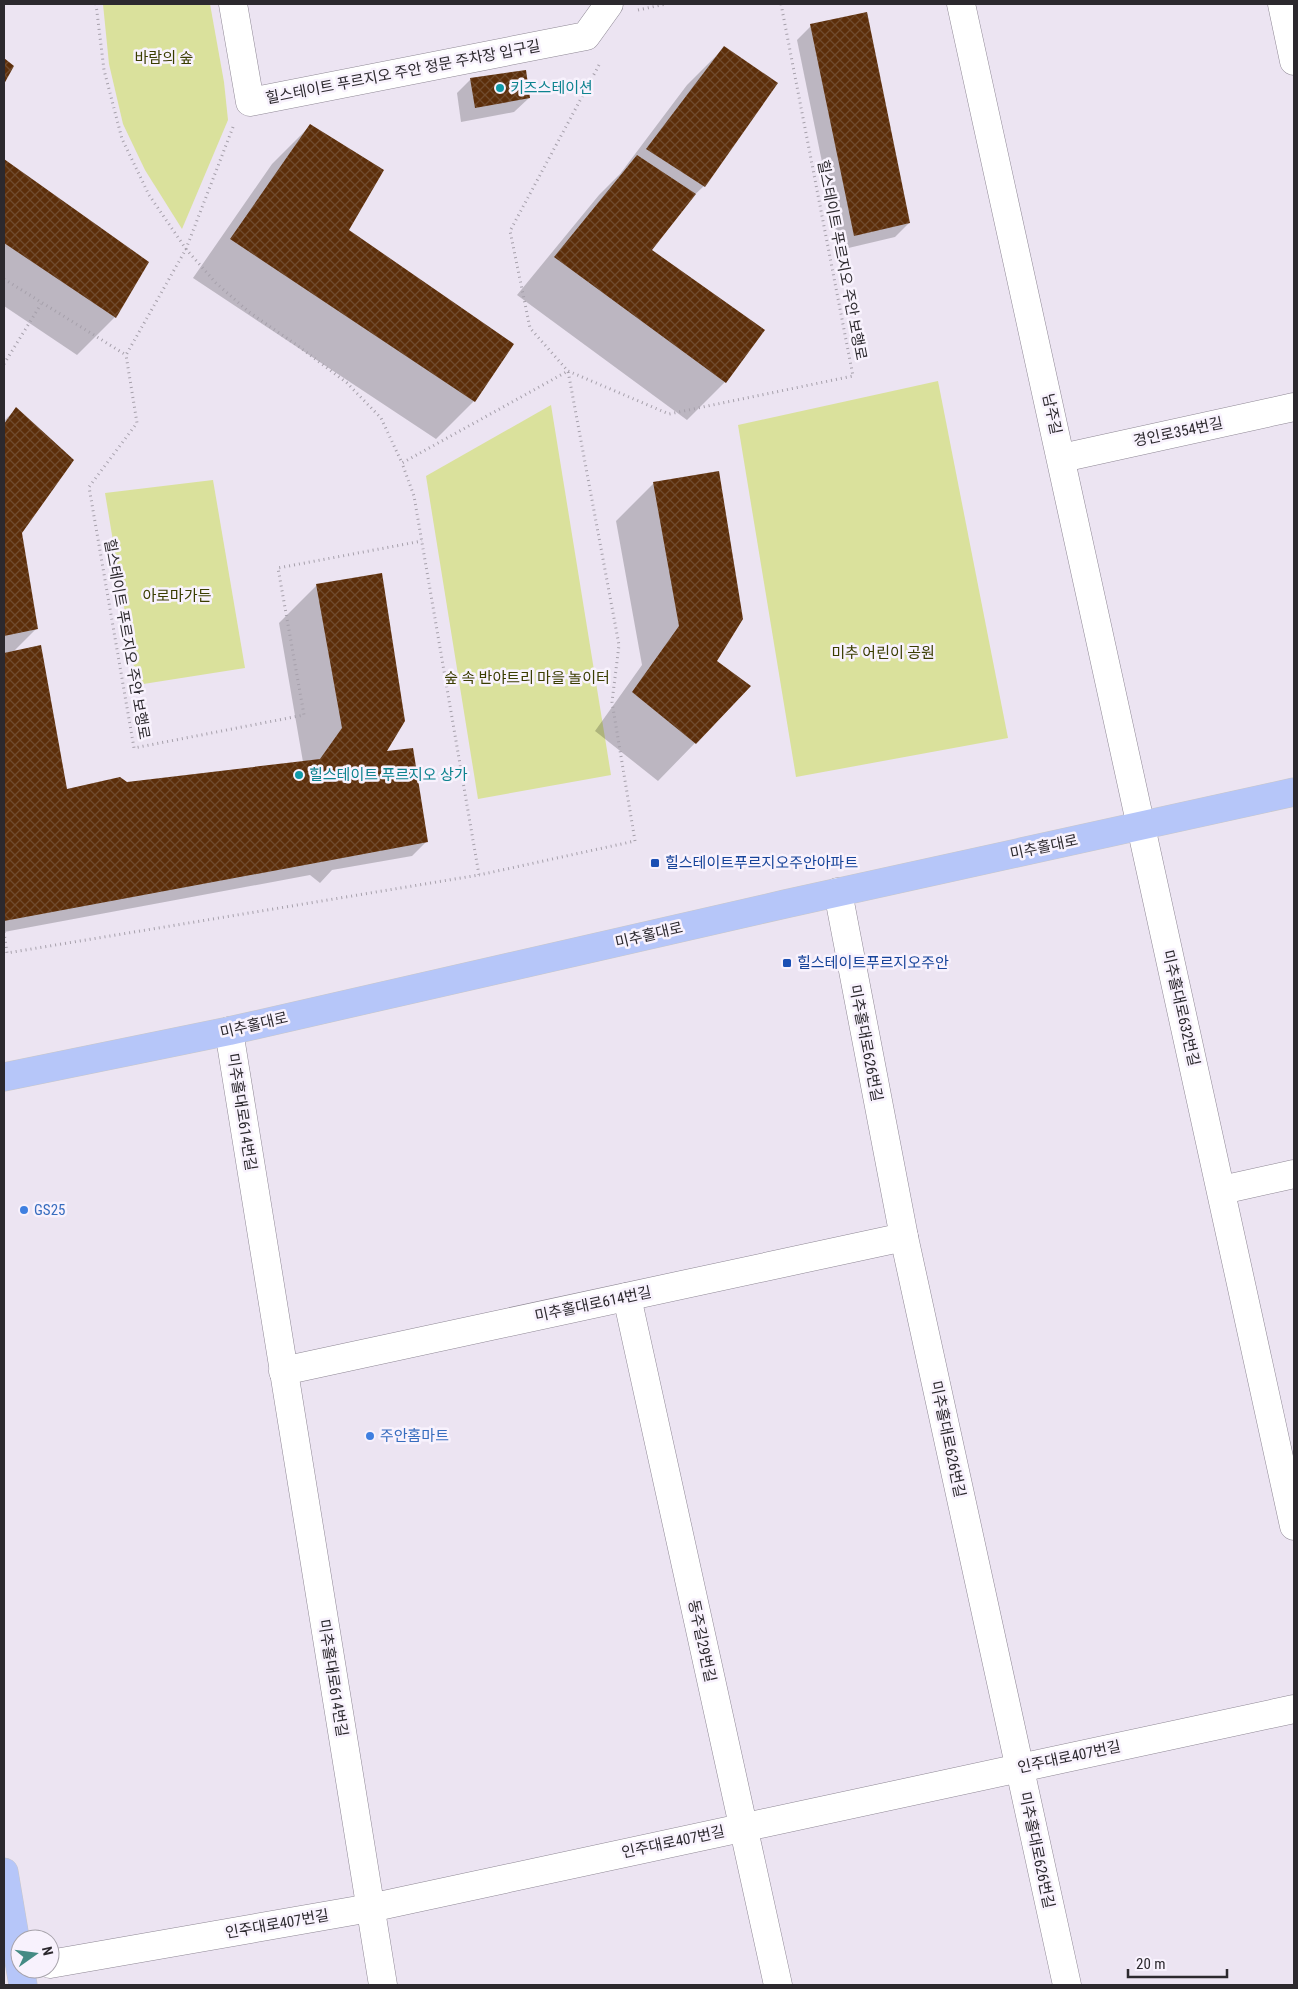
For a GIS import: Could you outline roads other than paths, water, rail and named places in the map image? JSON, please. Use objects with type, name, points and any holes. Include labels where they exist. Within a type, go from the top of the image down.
[{"type":"main road","name":"미추홀대로","points":[[4,1077],[229,1031],[838,892],[1294,792]]},
{"type":"main road","points":[[4,1872],[12,1929]]},
{"type":"street","name":"힐스테이트 푸르지오 주안 정문 주차장 입구길","points":[[233,4],[250,102],[586,36],[609,4]]},
{"type":"street","name":"남주길","points":[[961,4],[1062,458],[1141,826]]},
{"type":"street","points":[[1282,4],[1294,61]]},
{"type":"street","name":"경인로354번길","points":[[1062,458],[1294,407]]},
{"type":"street","name":"미추홀대로632번길","points":[[1141,826],[1294,1526]]},
{"type":"street","name":"미추홀대로626번길","points":[[838,892],[904,1237],[1067,1985]]},
{"type":"street","name":"미추홀대로614번길","points":[[229,1031],[383,1985]]},
{"type":"street","points":[[1222,1190],[1294,1174]]},
{"type":"street","name":"미추홀대로614번길","points":[[283,1371],[904,1237]]},
{"type":"street","name":"동주길29번길","points":[[627,1297],[778,1985]]},
{"type":"street","name":"인주대로407번길","points":[[60,1962],[370,1908],[1294,1709]]},
{"type":"place","name":"키즈스테이션","points":[[500,88]]},
{"type":"place","name":"힐스테이트 푸르지오 상가","points":[[299,775]]},
{"type":"place","name":"힐스테이트푸르지오주안아파트","points":[[655,863]]},
{"type":"place","name":"힐스테이트푸르지오주안","points":[[787,963]]},
{"type":"place","name":"GS25","points":[[24,1210]]},
{"type":"place","name":"주안홈마트","points":[[370,1436]]},
{"type":"park label","name":"바람의 숲","points":[[164,58]]},
{"type":"park label","name":"아로마가든","points":[[177,596]]},
{"type":"park label","name":"미추 어린이 공원","points":[[883,653]]},
{"type":"park label","name":"숲 속 반야트리 마을 놀이터","points":[[527,678]]}]
